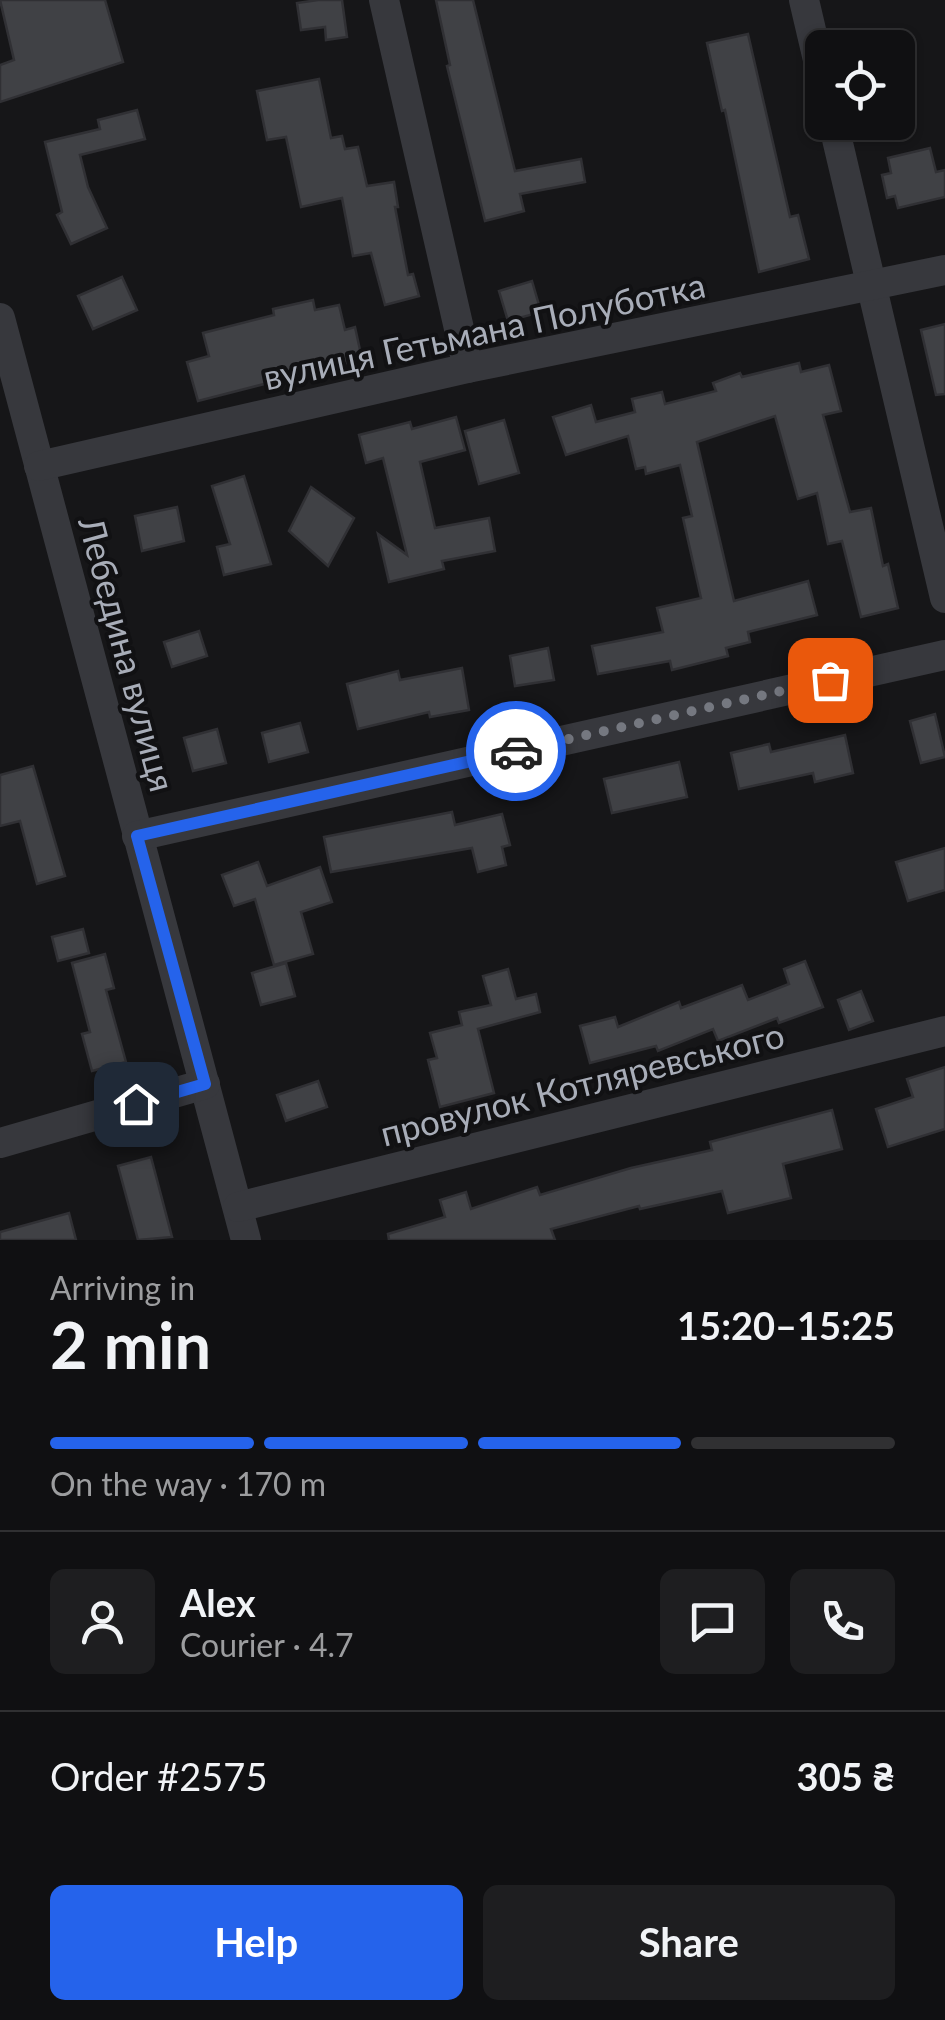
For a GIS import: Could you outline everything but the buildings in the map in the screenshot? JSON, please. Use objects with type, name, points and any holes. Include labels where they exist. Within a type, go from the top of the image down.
[{"type":"street","points":[[384,0],[468,368]]},
{"type":"street","points":[[804,0],[811,30]]},
{"type":"street","points":[[837,140],[945,598]]},
{"type":"street","name":"вулиця Гетьмана Полуботка","points":[[40,466],[468,368],[945,270]]},
{"type":"street","name":"Лебедина вулиця","points":[[0,318],[246,1240]]},
{"type":"street","points":[[137,836],[945,655]]},
{"type":"street","name":"провулок Котляревського","points":[[238,1207],[945,1032]]},
{"type":"street","points":[[0,1144],[205,1084]]},
{"type":"way so far","points":[[516,751],[830,680]]},
{"type":"route","points":[[136,1104],[205,1084],[137,836],[516,751]]}]
